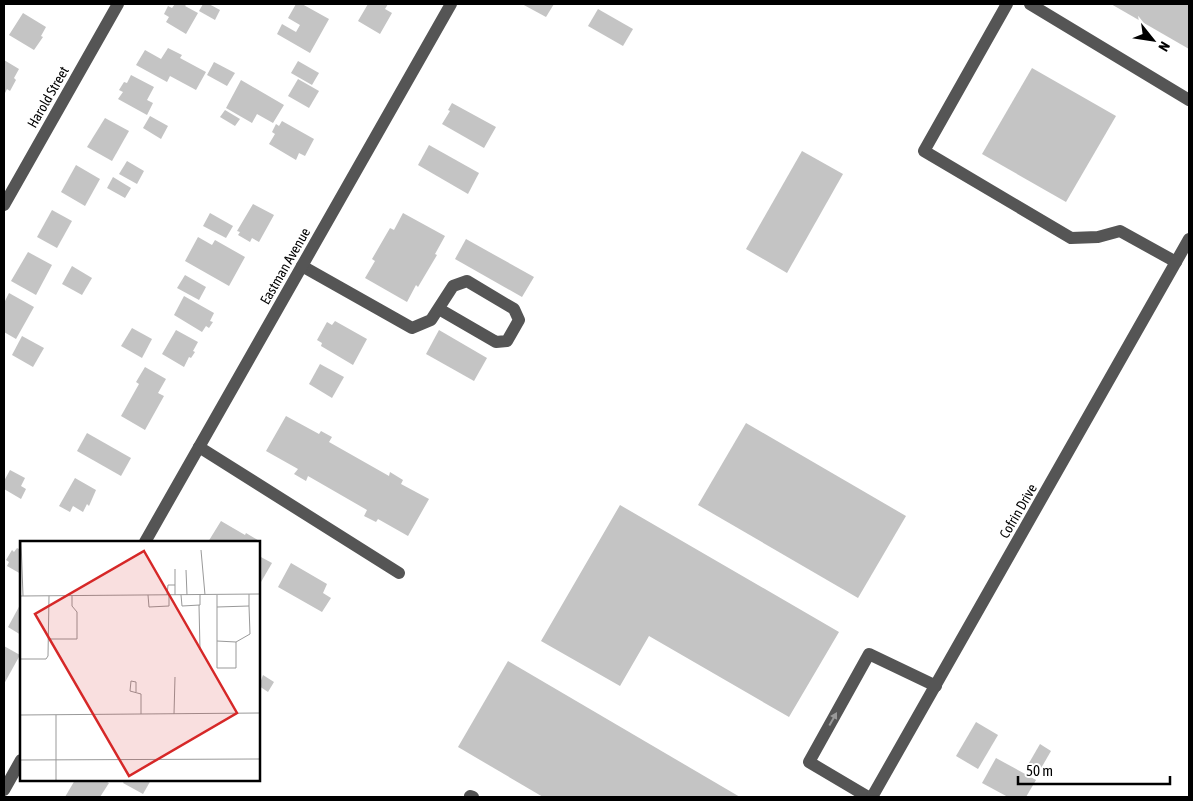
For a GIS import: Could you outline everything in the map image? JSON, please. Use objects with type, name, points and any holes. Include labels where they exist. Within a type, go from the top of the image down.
[{"type":"street","name":"Harold Street","points":[[4,205],[118,4]]},
{"type":"street","name":"Eastman Avenue","points":[[146,541],[451,4]]},
{"type":"street","points":[[1007,4],[924,151],[1071,238],[1098,237],[1120,231],[1176,262]]},
{"type":"street","points":[[1030,4],[1189,100]]},
{"type":"street","name":"Cofrin Drive","points":[[875,796],[1189,239]]},
{"type":"street","points":[[302,266],[412,328],[431,320],[453,286],[467,281],[514,309],[519,320],[507,341],[496,342],[439,309]]},
{"type":"street","points":[[199,447],[399,573]]},
{"type":"street","points":[[875,796],[809,762],[869,654],[936,686]]},
{"type":"street","points":[[4,790],[20,762]]},
{"type":"building","points":[[175,4],[187,4],[185,6],[198,13],[186,34],[166,22],[169,17],[164,14],[168,6],[172,8]]},
{"type":"building","points":[[203,4],[209,4],[220,10],[215,20],[199,11]]},
{"type":"building","points":[[296,4],[302,4],[329,19],[310,53],[277,34],[282,24],[296,32],[300,25],[288,18]]},
{"type":"building","points":[[368,4],[388,4],[385,9],[392,13],[380,34],[358,21]]},
{"type":"building","points":[[522,4],[554,4],[546,17]]},
{"type":"building","points":[[1111,4],[1189,4],[1189,49]]},
{"type":"building","points":[[598,9],[633,29],[623,46],[588,26]]},
{"type":"building","points":[[23,13],[46,27],[41,36],[43,37],[34,50],[9,35]]},
{"type":"building","points":[[168,48],[182,55],[180,58],[206,72],[196,90],[170,76],[167,82],[136,65],[145,50],[161,59]]},
{"type":"building","points":[[4,60],[19,69],[10,91],[7,89],[4,95]]},
{"type":"building","points":[[298,61],[319,73],[312,85],[291,73]]},
{"type":"building","points":[[214,62],[235,73],[227,86],[207,75]]},
{"type":"building","points":[[1032,68],[1116,116],[1066,202],[982,154]]},
{"type":"building","points":[[131,75],[154,87],[147,100],[153,103],[147,115],[118,99],[123,92],[119,90],[124,82],[127,83]]},
{"type":"building","points":[[298,79],[319,91],[309,108],[288,96]]},
{"type":"building","points":[[241,80],[284,105],[273,123],[257,114],[252,123],[226,108]]},
{"type":"building","points":[[452,103],[496,127],[484,148],[442,124],[450,111],[448,110]]},
{"type":"building","points":[[225,110],[240,119],[235,126],[220,117]]},
{"type":"building","points":[[150,116],[168,126],[161,139],[143,128]]},
{"type":"building","points":[[105,118],[129,131],[112,161],[87,147]]},
{"type":"building","points":[[282,121],[314,139],[305,156],[299,153],[296,160],[269,144],[275,134],[272,132],[276,124],[279,126]]},
{"type":"building","points":[[429,145],[479,173],[468,194],[418,165]]},
{"type":"building","points":[[802,151],[843,174],[787,273],[746,249]]},
{"type":"building","points":[[127,161],[144,171],[137,184],[119,174]]},
{"type":"building","points":[[76,165],[100,179],[85,206],[61,192]]},
{"type":"building","points":[[113,177],[131,188],[125,198],[107,188]]},
{"type":"building","points":[[253,204],[274,215],[259,242],[252,238],[250,242],[238,235],[240,232],[237,231]]},
{"type":"building","points":[[52,210],[72,221],[57,248],[37,237]]},
{"type":"building","points":[[210,213],[233,226],[226,238],[203,226]]},
{"type":"building","points":[[403,213],[445,236],[435,254],[437,255],[418,287],[416,285],[407,302],[365,278],[375,261],[372,259],[390,228],[394,230]]},
{"type":"building","points":[[198,237],[212,245],[215,240],[245,257],[229,286],[185,261]]},
{"type":"building","points":[[466,239],[534,277],[522,297],[455,259]]},
{"type":"building","points":[[28,252],[52,265],[36,295],[11,281]]},
{"type":"building","points":[[72,266],[92,278],[82,295],[62,284]]},
{"type":"building","points":[[185,275],[206,287],[199,300],[177,288]]},
{"type":"building","points":[[9,293],[34,307],[16,339],[4,332],[4,303]]},
{"type":"building","points":[[184,296],[214,313],[210,321],[213,322],[209,328],[206,326],[202,332],[174,315]]},
{"type":"building","points":[[335,321],[367,339],[353,365],[321,346],[322,343],[317,340],[327,322],[332,325]]},
{"type":"building","points":[[132,328],[152,339],[142,358],[121,346]]},
{"type":"building","points":[[176,330],[198,342],[193,351],[195,352],[191,358],[189,357],[184,367],[162,354]]},
{"type":"building","points":[[439,330],[487,358],[474,381],[426,354]]},
{"type":"building","points":[[22,336],[44,348],[33,367],[12,355]]},
{"type":"building","points":[[320,364],[344,377],[332,398],[309,384]]},
{"type":"building","points":[[145,367],[166,379],[158,393],[164,396],[145,430],[121,416],[139,384],[136,382]]},
{"type":"building","points":[[286,416],[319,434],[321,431],[332,437],[329,442],[389,476],[390,472],[403,480],[401,484],[429,499],[408,536],[378,519],[376,522],[364,516],[367,510],[308,476],[306,481],[294,474],[298,469],[266,451]]},
{"type":"building","points":[[746,423],[906,516],[858,598],[698,505]]},
{"type":"building","points":[[87,433],[131,458],[121,476],[77,451]]},
{"type":"building","points":[[10,470],[25,478],[21,486],[26,489],[21,499],[4,489],[4,481]]},
{"type":"building","points":[[75,478],[96,490],[89,506],[87,504],[83,512],[73,506],[70,512],[59,506]]},
{"type":"building","points":[[620,505],[839,632],[789,717],[649,636],[620,686],[541,641]]},
{"type":"building","points":[[221,521],[259,541],[209,541]]},
{"type":"building","points":[[17,548],[20,550],[20,573],[7,566],[9,562],[6,560],[12,550],[14,552]]},
{"type":"building","points":[[260,557],[272,563],[260,581]]},
{"type":"building","points":[[291,563],[327,584],[323,593],[331,598],[322,612],[278,587]]},
{"type":"building","points":[[20,605],[20,634],[8,627]]},
{"type":"building","points":[[4,646],[20,655],[4,684]]},
{"type":"building","points":[[508,661],[740,797],[543,797],[458,747]]},
{"type":"building","points":[[263,675],[274,682],[268,692],[260,687]]},
{"type":"building","points":[[976,722],[998,735],[978,769],[956,756]]},
{"type":"building","points":[[1040,744],[1051,751],[1040,770],[1029,763]]},
{"type":"building","points":[[996,758],[1036,780],[1026,797],[1008,797],[982,783]]},
{"type":"building","points":[[74,781],[105,781],[109,783],[100,797],[65,797]]},
{"type":"building","points":[[124,781],[150,781],[143,794],[123,783]]}]
